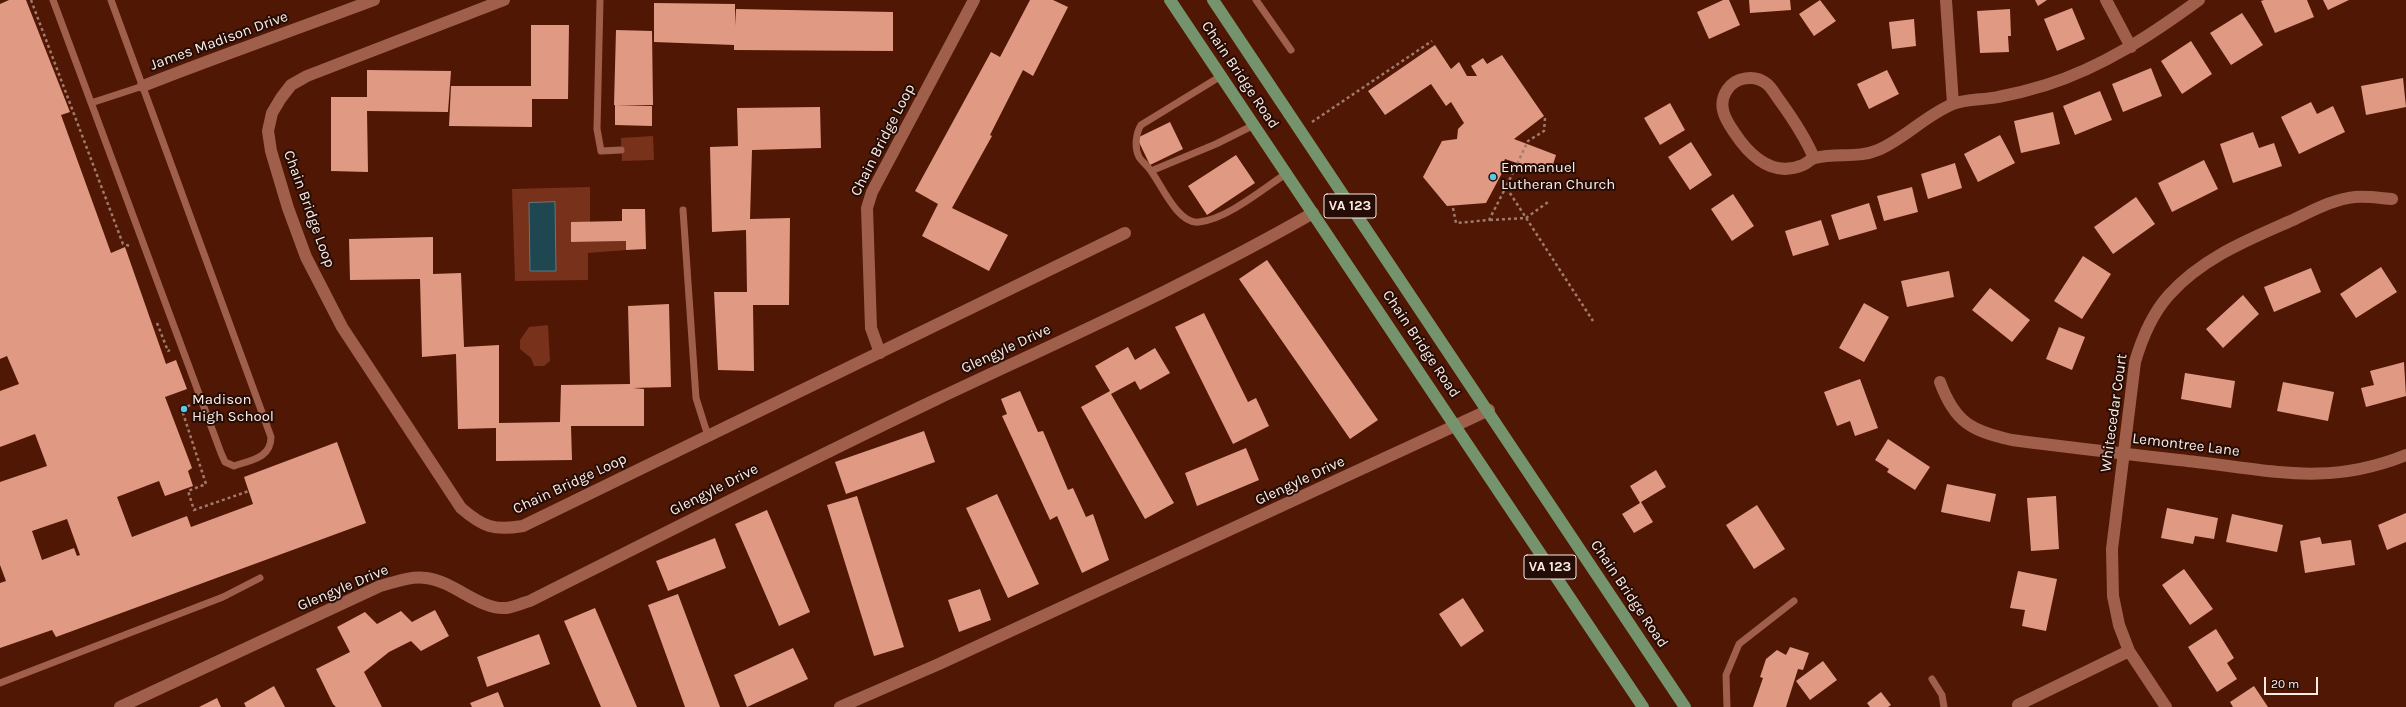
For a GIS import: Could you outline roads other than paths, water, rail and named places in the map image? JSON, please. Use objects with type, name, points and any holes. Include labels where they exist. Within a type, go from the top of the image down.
[{"type":"main road","name":"Chain Bridge Road","points":[[1170,0],[1643,707]]},
{"type":"main road","name":"Chain Bridge Road","points":[[1213,0],[1685,707]]},
{"type":"street","name":"James Madison Drive","points":[[143,86],[235,49],[258,43],[374,0]]},
{"type":"street","name":"Chain Bridge Loop","points":[[504,0],[307,76],[291,85],[284,93],[272,113],[268,132],[271,151],[306,257],[342,327],[461,508],[474,519],[489,527],[503,530],[523,526],[880,353],[871,328],[867,208],[872,192],[974,0]]},
{"type":"street","points":[[1946,0],[1953,104]]},
{"type":"street","points":[[2106,0],[2131,47]]},
{"type":"street","points":[[1814,158],[1806,138],[1768,84],[1756,78],[1745,78],[1734,82],[1727,90],[1722,100],[1724,116],[1751,155],[1760,162],[1775,167],[1790,168],[1803,165],[1814,158],[1861,156],[1878,150],[1953,104],[2000,97],[2046,85],[2084,70],[2131,47],[2199,0]]},
{"type":"street","name":"Whitecedar Court","points":[[2166,707],[2129,651],[2119,624],[2113,596],[2112,563],[2124,454],[2135,362],[2142,339],[2153,317],[2168,296],[2188,276],[2213,257],[2330,203],[2355,197],[2392,199]]},
{"type":"street","name":"Glengyle Drive","points":[[120,707],[380,586],[407,578],[425,578],[445,582],[484,604],[505,608],[530,601],[815,458],[1148,299],[1282,231],[1313,213]]},
{"type":"street","points":[[880,353],[1125,233]]},
{"type":"street","name":"Lemontree Lane","points":[[1940,382],[1946,399],[1956,414],[1969,426],[1984,434],[2012,440],[2298,474],[2352,472],[2385,464],[2406,455]]},
{"type":"street","name":"Glengyle Drive","points":[[840,707],[939,664],[1488,410]]},
{"type":"street","points":[[2018,706],[2129,651]]},
{"type":"lane","points":[[53,0],[222,453],[226,462],[234,466],[266,454],[271,446],[271,437],[111,0]]},
{"type":"lane","points":[[600,0],[597,129],[601,151],[621,150]]},
{"type":"lane","points":[[1256,0],[1291,50]]},
{"type":"lane","points":[[1221,76],[1141,125],[1136,137],[1139,156],[1151,171],[1172,205],[1191,221],[1199,222],[1226,213],[1287,174]]},
{"type":"lane","points":[[91,103],[143,86]]},
{"type":"lane","points":[[1151,171],[1216,144],[1254,124]]},
{"type":"lane","points":[[684,210],[696,398],[708,436]]},
{"type":"lane","points":[[0,683],[223,597],[260,578]]},
{"type":"lane","points":[[1727,707],[1726,675],[1739,644],[1794,601]]},
{"type":"lane","points":[[1932,679],[1942,695],[1944,707]]},
{"type":"water","points":[[555,202],[556,271],[530,271],[529,203]]},
{"type":"place","name":"Emmanuel Lutheran Church","points":[[1493,177]]},
{"type":"place","name":"Madison High School","points":[[184,409]]}]
